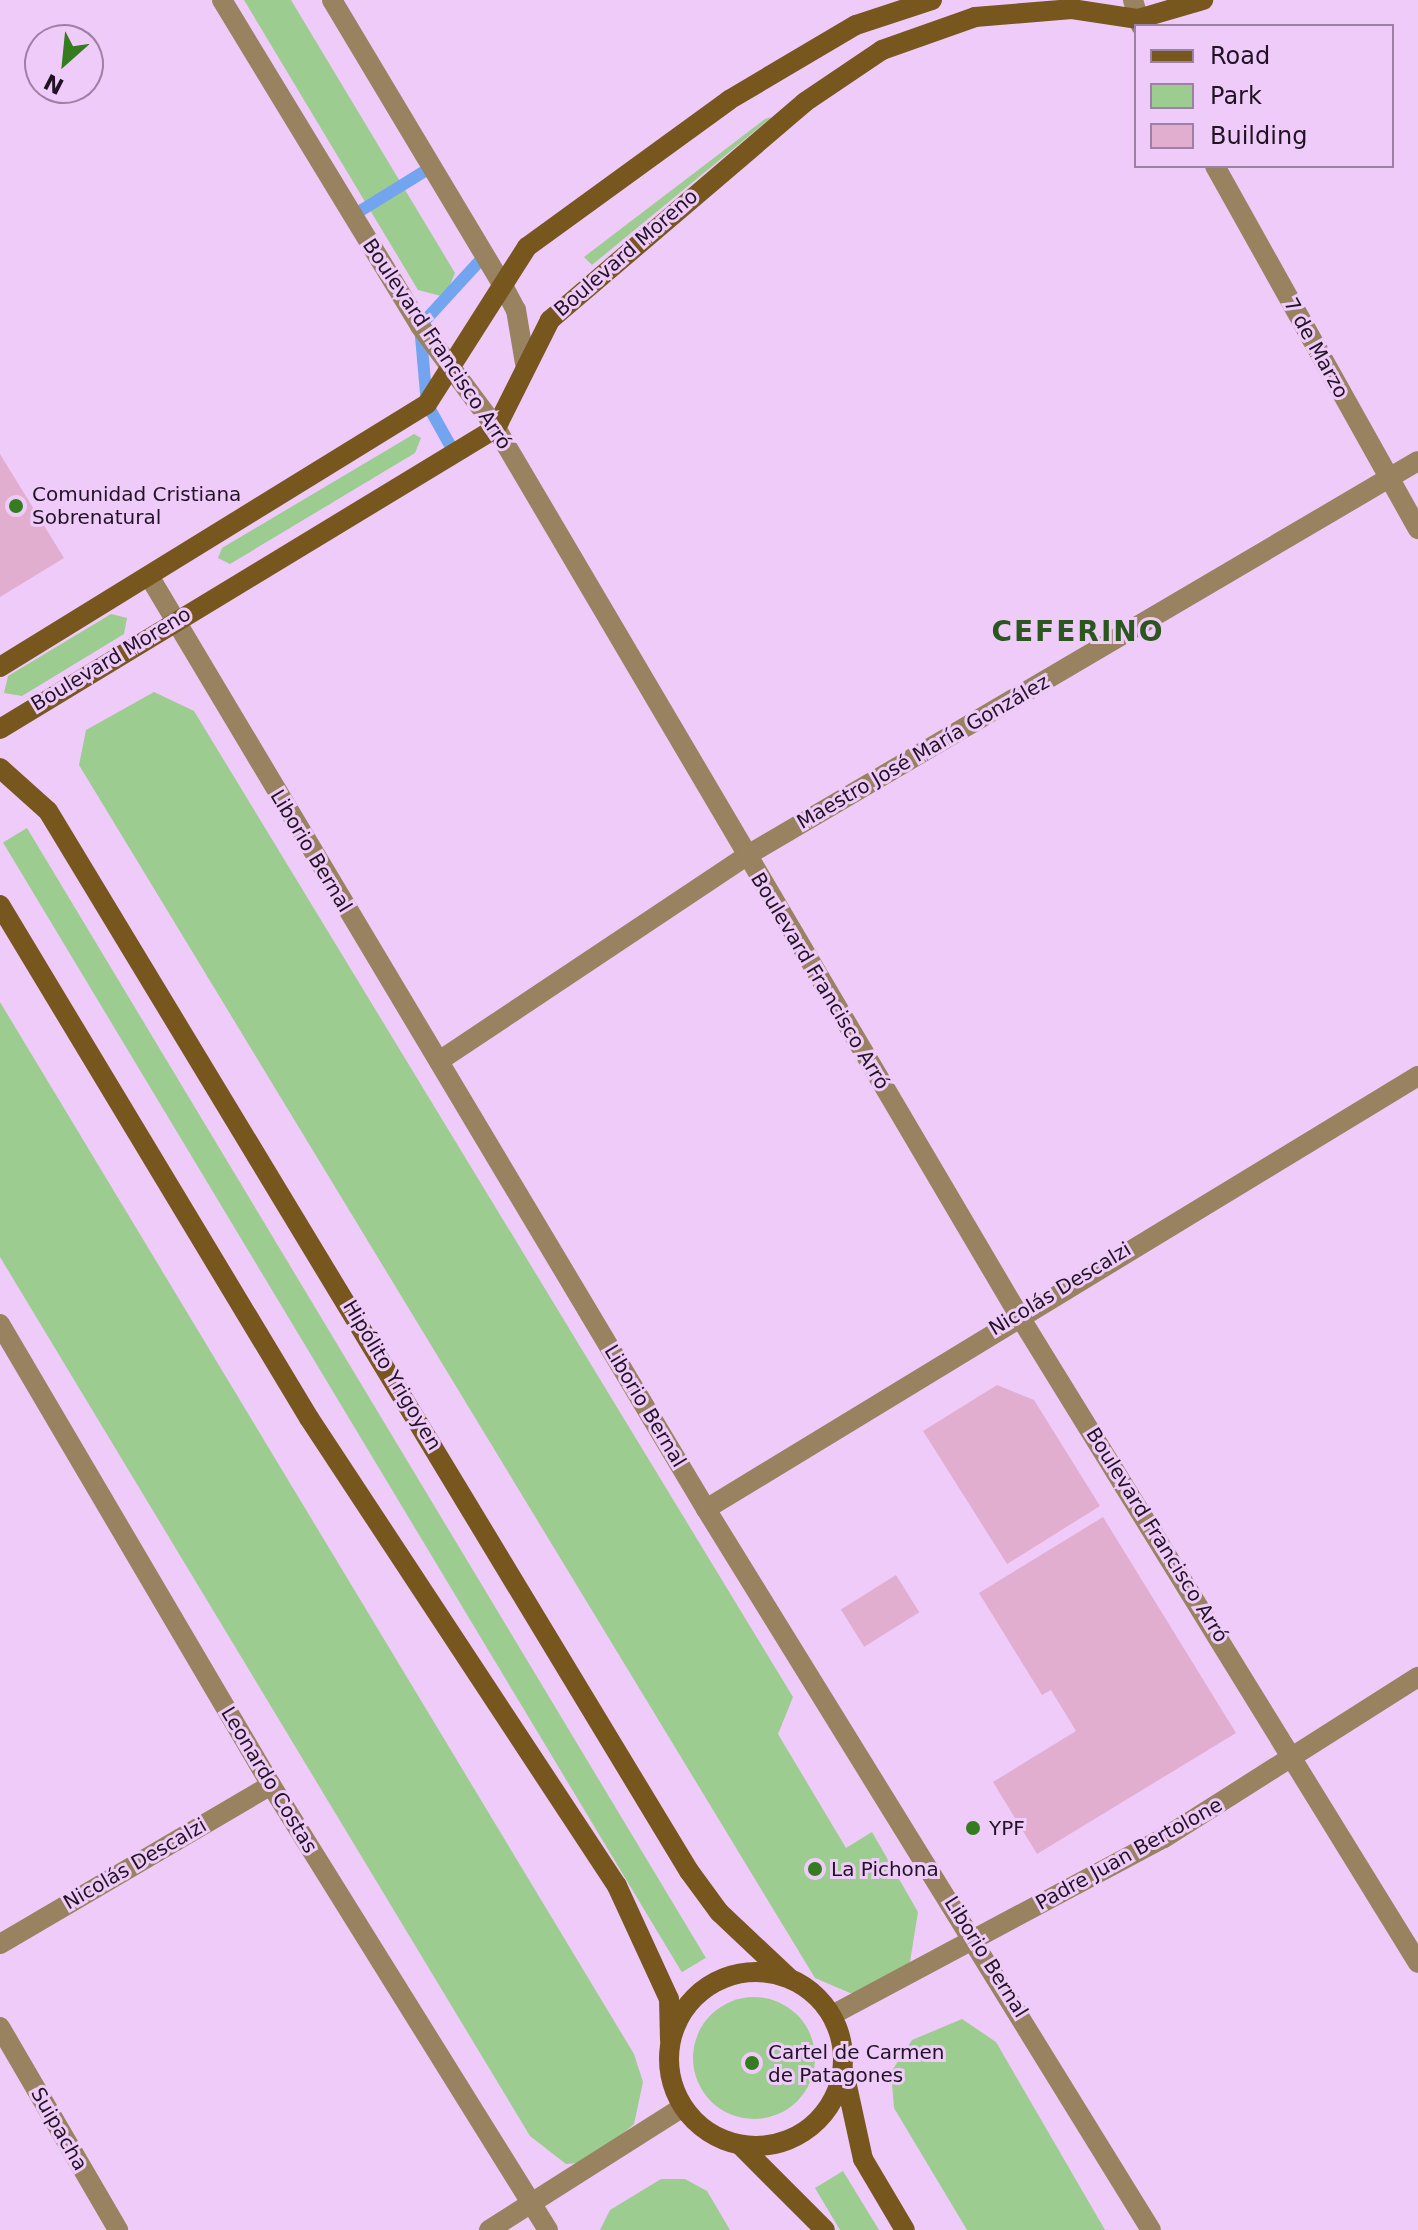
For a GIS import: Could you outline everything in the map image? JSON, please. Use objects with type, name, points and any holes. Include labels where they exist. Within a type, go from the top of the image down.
[{"type":"main road","points":[[0,667],[398,426],[427,404],[501,282],[527,247],[729,100],[856,25],[932,0]]},
{"type":"main road","name":"Boulevard Moreno","points":[[0,729],[496,428],[525,363],[550,320],[599,272],[805,102],[882,50],[975,17],[1072,9],[1137,15],[1203,0]]},
{"type":"main road","name":"Hipólito Yrigoyen","points":[[0,768],[48,811],[689,1871],[719,1912],[789,1978]]},
{"type":"main road","points":[[0,905],[309,1418],[617,1886],[669,1999],[668,2064],[683,2107],[699,2125],[740,2145],[825,2230]]},
{"type":"main road","points":[[670,2040],[679,2017],[715,1981],[739,1972],[789,1978],[832,2015],[863,2159],[905,2230]]},
{"type":"main road","points":[[740,2145],[764,2146],[809,2128],[826,2111],[843,2067]]},
{"type":"street","name":"Boulevard Francisco Arró","points":[[222,0],[452,367],[496,428],[1018,1314],[1297,1758],[1418,1963]]},
{"type":"street","points":[[332,0],[516,310],[525,363]]},
{"type":"street","name":"7 de Marzo","points":[[1216,168],[1418,529]]},
{"type":"street","name":"Maestro José María González","points":[[439,1061],[746,856],[1418,461]]},
{"type":"street","name":"Liborio Bernal","points":[[149,576],[173,623],[706,1509],[975,1937],[1151,2230]]},
{"type":"street","name":"Nicolás Descalzi","points":[[706,1509],[1018,1314],[1418,1076]]},
{"type":"street","name":"Leonardo Costas","points":[[2,1332],[271,1785],[548,2230]]},
{"type":"street","name":"Padre Juan Bertolone","points":[[832,2015],[1297,1758],[1418,1677]]},
{"type":"street","name":"Nicolás Descalzi","points":[[0,1944],[271,1785]]},
{"type":"street","name":"Suipacha","points":[[0,2027],[118,2230]]},
{"type":"street","points":[[489,2230],[683,2107]]},
{"type":"green space","points":[[244,0],[291,0],[455,273],[445,297],[418,290]]},
{"type":"green space","points":[[772,117],[592,265],[584,257],[765,119]]},
{"type":"green space","points":[[414,434],[421,438],[415,453],[230,564],[218,558],[222,548]]},
{"type":"green space","points":[[111,614],[127,618],[124,634],[22,696],[4,693],[8,676]]},
{"type":"green space","points":[[154,692],[194,711],[793,1697],[778,1734],[846,1848],[872,1832],[918,1912],[910,1962],[871,1993],[850,1993],[815,1978],[79,765],[86,730]]},
{"type":"green space","points":[[27,828],[706,1958],[682,1972],[3,842]]},
{"type":"green space","points":[[0,1002],[634,2054],[643,2082],[634,2124],[590,2162],[566,2164],[530,2136],[0,1257]]},
{"type":"green space","points":[[754,1997],[777,2002],[797,2015],[810,2035],[815,2058],[810,2081],[797,2101],[777,2114],[754,2119],[731,2114],[711,2101],[698,2081],[693,2058],[698,2035],[711,2015],[731,2002]]},
{"type":"green space","points":[[962,2019],[996,2042],[1105,2230],[967,2230],[894,2108],[891,2072],[912,2040]]},
{"type":"green space","points":[[843,2171],[879,2230],[840,2230],[815,2188]]},
{"type":"green space","points":[[661,2179],[685,2179],[707,2191],[730,2230],[600,2230],[610,2210]]},
{"type":"building","name":"Comunidad Cristiana Sobrenatural","points":[[0,454],[64,558],[0,597]]},
{"type":"building","points":[[997,1385],[1034,1400],[1100,1506],[1007,1564],[923,1431]]},
{"type":"building","points":[[1103,1517],[1236,1733],[1037,1854],[993,1782],[1076,1731],[1051,1690],[1042,1695],[979,1593]]},
{"type":"building","points":[[896,1575],[919,1612],[864,1647],[841,1609]]},
{"type":"waterway","points":[[352,216],[433,166]]},
{"type":"waterway","points":[[455,454],[427,404],[420,326],[486,254]]},
{"type":"place","name":"Comunidad Cristiana Sobrenatural","points":[[16,506]]},
{"type":"place","name":"YPF","points":[[973,1828]]},
{"type":"place","name":"La Pichona","points":[[815,1869]]},
{"type":"place","name":"Cartel de Carmen de Patagones","points":[[752,2063]]},
{"type":"district","name":"CEFERINO","points":[[1078,632]]}]
